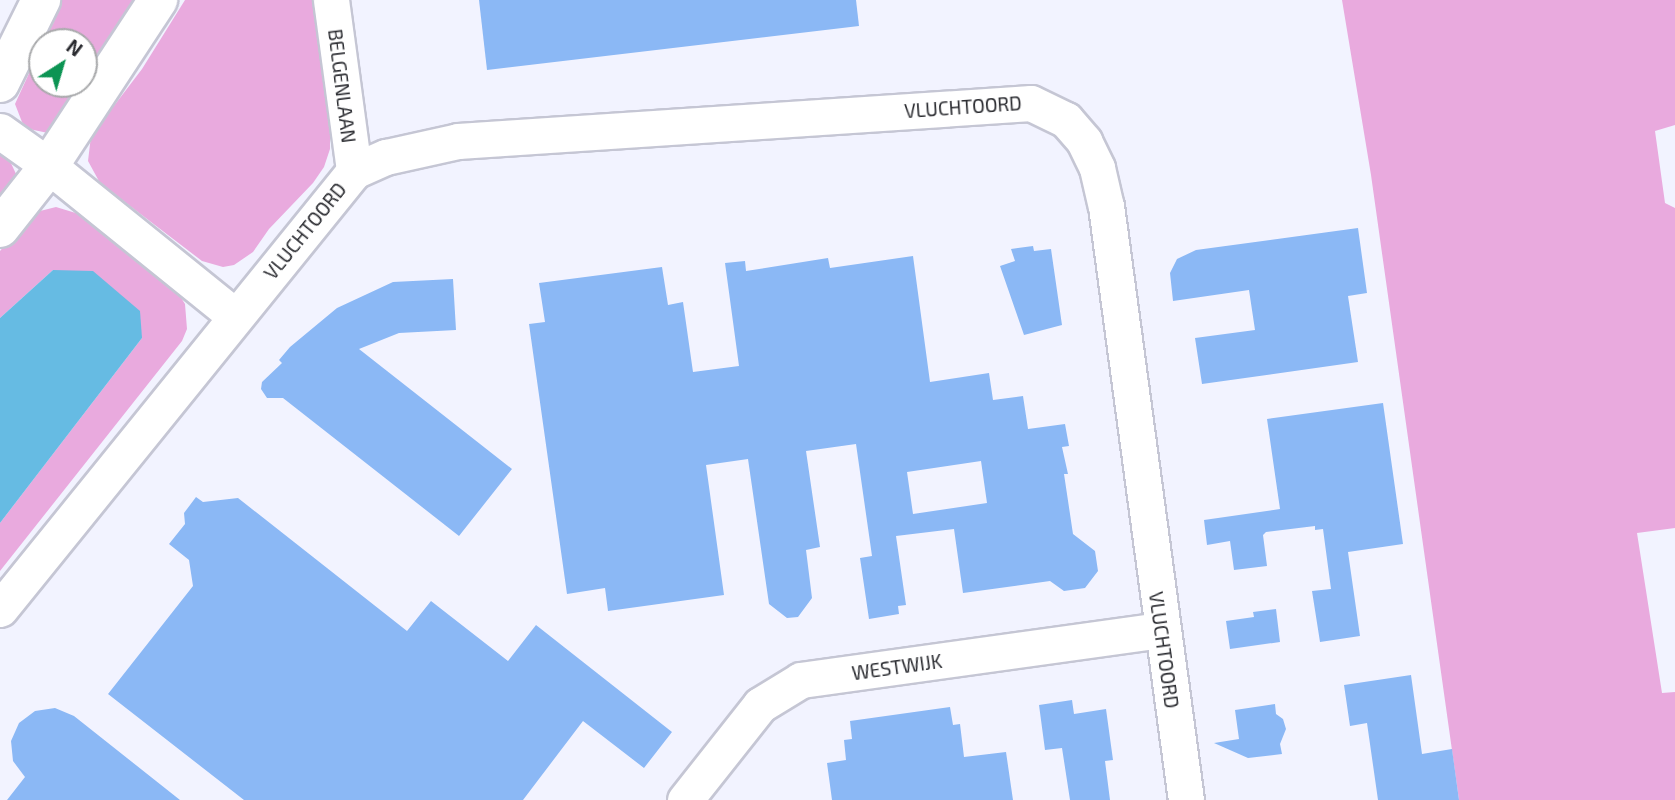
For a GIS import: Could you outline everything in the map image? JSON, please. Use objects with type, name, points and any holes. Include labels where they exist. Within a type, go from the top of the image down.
[{"type":"main road","points":[[0,83],[41,0]]},
{"type":"main road","points":[[0,228],[49,166],[159,0]]},
{"type":"street","name":"BELGENLAAN","points":[[331,0],[354,171]]},
{"type":"street","name":"VLUCHTOORD","points":[[0,609],[354,171],[386,157],[458,141],[1031,103],[1066,120],[1084,141],[1097,168],[1106,206],[1186,800]]},
{"type":"street","points":[[0,131],[49,166],[235,316]]},
{"type":"street","name":"WESTWIJK","points":[[685,800],[760,705],[801,680],[1161,630]]},
{"type":"shaded area","points":[[53,0],[141,0],[98,63],[98,28],[51,28],[54,22]]},
{"type":"shaded area","points":[[185,0],[315,0],[330,129],[330,149],[324,167],[313,183],[269,229],[253,252],[234,265],[223,267],[202,261],[100,183],[88,161],[91,136],[142,69]]},
{"type":"shaded area","points":[[1342,0],[1675,0],[1675,125],[1655,131],[1665,203],[1675,208],[1675,528],[1637,533],[1662,693],[1675,692],[1675,800],[1459,800],[1371,175]]},
{"type":"shaded area","points":[[28,76],[28,98],[76,98],[57,130],[48,133],[29,129],[22,122],[15,104]]},
{"type":"shaded area","points":[[0,153],[9,159],[17,176],[0,211]]},
{"type":"shaded area","points":[[56,207],[79,214],[178,293],[185,304],[187,329],[182,341],[0,571],[0,523],[142,338],[53,270],[0,318],[0,251],[32,213]]},
{"type":"water","points":[[53,270],[93,271],[140,311],[142,338],[0,523],[0,318]]},
{"type":"building","points":[[479,0],[856,0],[859,26],[487,70]]},
{"type":"building","points":[[1358,228],[1367,293],[1348,296],[1358,362],[1202,384],[1195,338],[1255,330],[1249,290],[1173,301],[1170,273],[1177,259],[1196,250]]},
{"type":"building","points":[[1033,246],[1034,251],[1051,249],[1062,325],[1024,335],[1000,266],[1015,261],[1011,249]]},
{"type":"building","points":[[913,256],[930,382],[989,373],[993,400],[1023,396],[1028,429],[1065,424],[1069,446],[1062,447],[1068,474],[1064,474],[1073,534],[1095,551],[1098,571],[1085,588],[1064,591],[1050,581],[963,593],[954,529],[896,536],[906,605],[898,606],[899,614],[869,619],[860,558],[872,556],[856,444],[806,451],[820,547],[806,550],[812,598],[798,617],[787,618],[769,604],[748,459],[706,465],[724,595],[608,611],[605,588],[567,594],[529,324],[545,322],[539,283],[662,267],[668,305],[683,302],[693,372],[739,366],[725,263],[745,261],[746,271],[828,258],[830,268]],"holes":[[[981,461],[987,503],[913,514],[907,472]]]},
{"type":"building","points":[[453,279],[456,330],[399,333],[359,349],[512,469],[459,536],[283,398],[267,398],[261,389],[262,382],[282,363],[279,360],[290,347],[337,308],[393,282]]},
{"type":"building","points":[[1383,403],[1403,544],[1348,552],[1360,636],[1320,642],[1312,591],[1331,589],[1323,529],[1315,530],[1315,526],[1266,532],[1263,535],[1267,566],[1234,570],[1230,541],[1207,545],[1204,520],[1280,509],[1267,419]]},
{"type":"building","points":[[196,497],[203,502],[238,498],[407,631],[431,601],[508,661],[536,625],[672,732],[644,768],[583,721],[523,800],[244,800],[108,694],[193,586],[189,560],[169,544],[185,524],[184,513]]},
{"type":"building","points":[[1276,609],[1280,642],[1230,649],[1226,621],[1254,617],[1253,612]]},
{"type":"building","points":[[1411,675],[1422,754],[1452,749],[1459,800],[1378,800],[1367,723],[1350,726],[1344,685]]},
{"type":"building","points":[[1072,700],[1074,714],[1106,709],[1113,760],[1105,761],[1110,800],[1070,800],[1062,748],[1045,750],[1039,705]]},
{"type":"building","points":[[1275,704],[1276,714],[1283,719],[1286,729],[1280,744],[1282,754],[1248,758],[1214,743],[1239,739],[1235,710]]},
{"type":"building","points":[[950,707],[953,725],[960,724],[964,757],[1006,752],[1013,800],[832,800],[827,763],[846,760],[844,740],[852,739],[850,721]]},
{"type":"building","points":[[55,708],[74,716],[180,800],[7,800],[25,777],[13,761],[11,741],[19,723],[35,711]]}]
